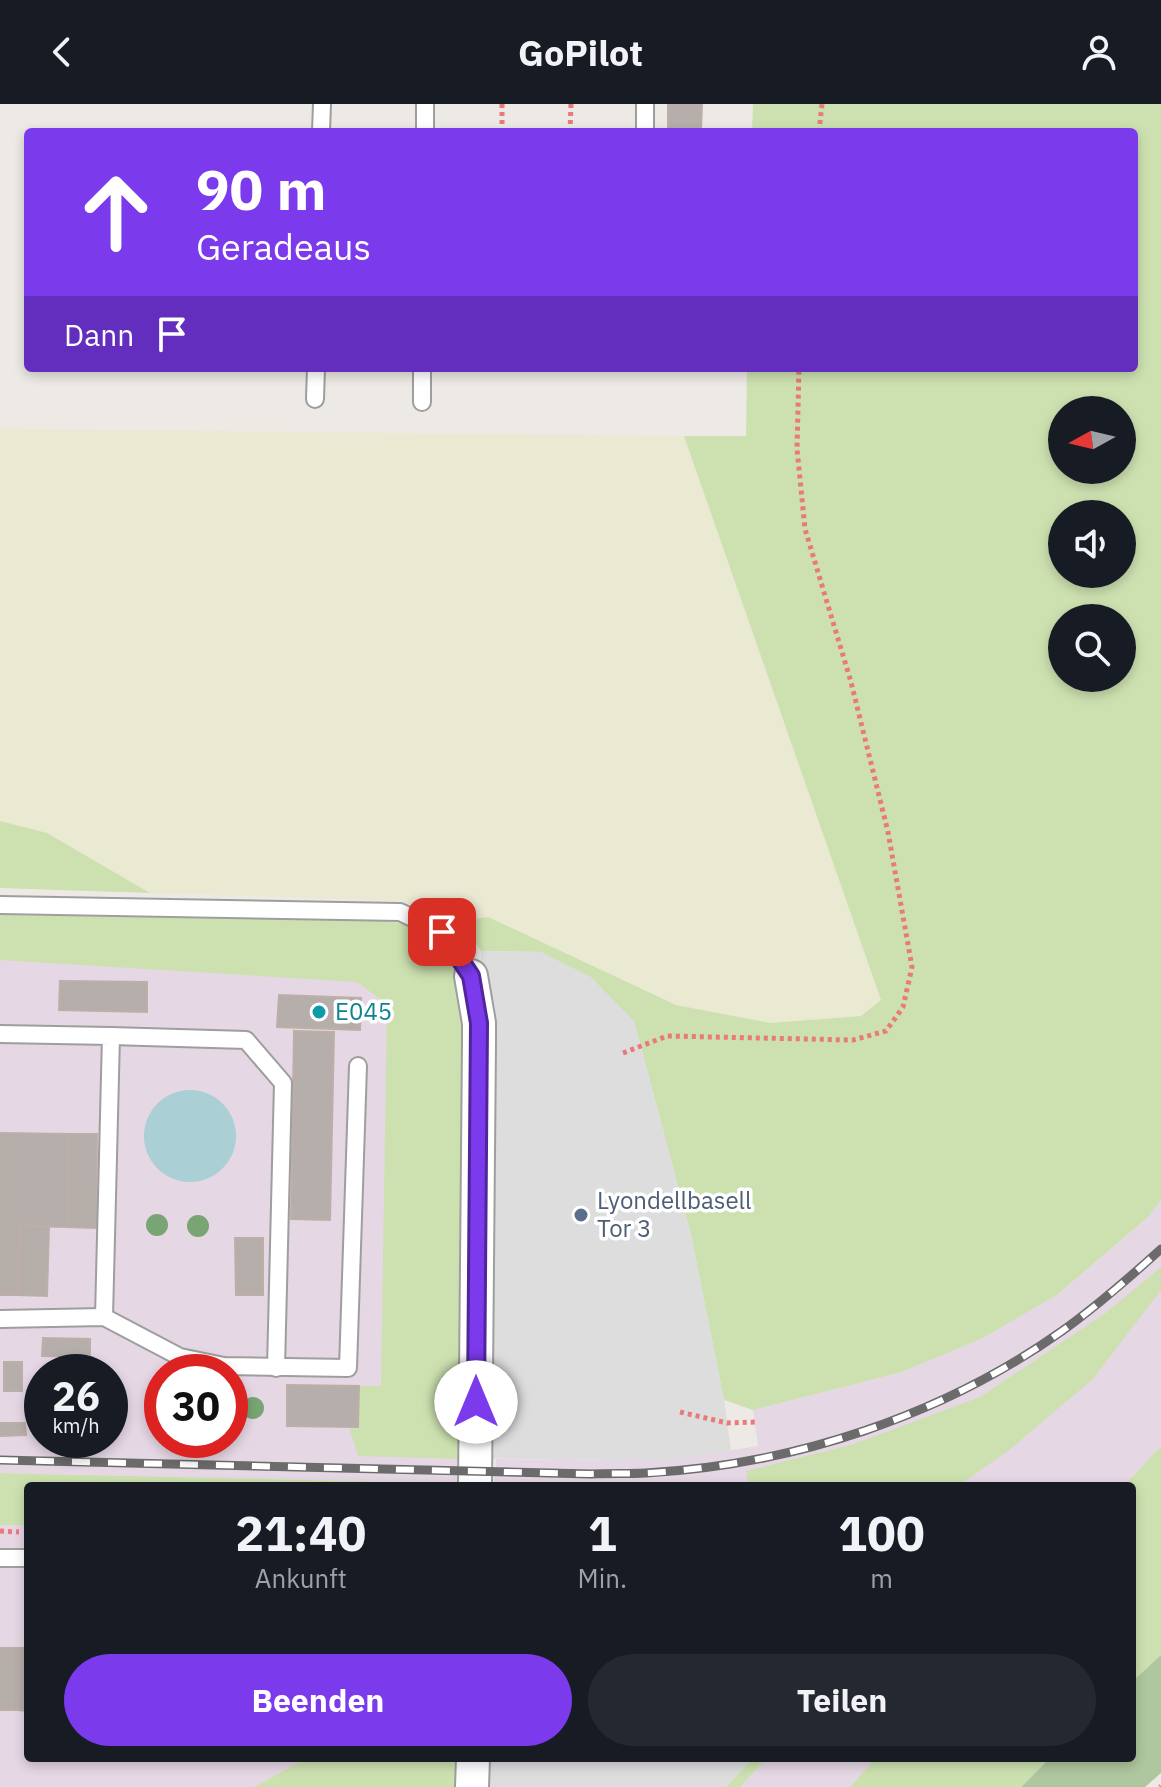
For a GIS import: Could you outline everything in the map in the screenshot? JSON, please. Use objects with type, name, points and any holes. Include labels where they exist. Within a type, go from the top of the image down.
[{"type":"street","points":[[471,976],[479,1023],[475,1482]]},
{"type":"street","points":[[472,1787],[473,1762]]},
{"type":"lane","points":[[321,128],[322,104]]},
{"type":"lane","points":[[425,104],[425,128]]},
{"type":"lane","points":[[645,104],[645,128]]},
{"type":"lane","points":[[315,399],[316,372]]},
{"type":"lane","points":[[422,372],[422,402]]},
{"type":"lane","points":[[0,905],[400,912],[442,932],[471,976]]},
{"type":"lane","points":[[0,1034],[246,1040],[283,1083],[276,1368]]},
{"type":"lane","points":[[104,1317],[111,1036]]},
{"type":"lane","points":[[0,1319],[104,1317],[180,1357],[224,1366],[348,1368],[358,1066]]},
{"type":"lane","points":[[0,1558],[24,1558]]},
{"type":"path","points":[[502,104],[502,128]]},
{"type":"path","points":[[570,128],[571,104]]},
{"type":"path","points":[[819,128],[822,104]]},
{"type":"path","points":[[623,1053],[667,1036],[853,1040],[886,1031],[903,1007],[912,967],[888,832],[851,682],[805,529],[797,449],[799,372]]},
{"type":"path","points":[[680,1412],[727,1423],[755,1422]]},
{"type":"shaded area","points":[[0,921],[381,932],[458,1459],[457,1482],[0,1473]]},
{"type":"shaded area","name":"Lyondellbasell Tor 3","points":[[481,951],[541,952],[591,977],[634,1021],[691,1235],[724,1400],[731,1451],[674,1459],[615,1461],[475,1458]]},
{"type":"shaded area","points":[[1161,1200],[1161,1446],[1128,1482],[494,1482],[496,1459],[674,1459],[758,1446],[753,1410],[902,1372],[983,1338],[1057,1295],[1148,1217]]},
{"type":"shaded area","points":[[0,1525],[24,1525],[24,1762],[299,1762],[254,1787],[0,1787]]},
{"type":"shaded area","points":[[473,1762],[749,1762],[726,1787],[473,1787]]},
{"type":"shaded area","points":[[763,1762],[873,1762],[850,1787],[740,1787]]},
{"type":"green space","points":[[753,104],[1161,104],[1161,1200],[1148,1217],[1057,1295],[983,1338],[902,1372],[753,1410],[724,1400],[691,1235],[634,1021],[541,952],[481,951],[460,921],[488,917],[676,1005],[770,1023],[861,1016],[881,1000],[684,436],[746,436],[747,372],[1138,372],[1138,128],[752,128]]},
{"type":"green space","points":[[0,429],[684,436],[881,1000],[861,1016],[770,1023],[676,1006],[489,918],[460,921],[401,901],[150,893],[47,833],[0,821]]},
{"type":"green space","points":[[0,821],[47,833],[150,893],[0,888]]},
{"type":"green space","points":[[0,915],[382,920],[411,925],[444,948],[457,975],[467,1020],[463,1459],[358,1456],[349,1427],[358,1427],[359,1386],[381,1386],[387,1004],[357,982],[0,960]]},
{"type":"green space","points":[[1161,1267],[1161,1290],[1093,1379],[1008,1451],[964,1482],[748,1482],[746,1471],[854,1444],[980,1397],[1107,1312]]},
{"type":"green space","points":[[1161,1446],[1161,1655],[1136,1678],[1136,1482],[1128,1482]]},
{"type":"green space","points":[[0,1473],[399,1482],[24,1482],[24,1525],[0,1525]]},
{"type":"green space","points":[[1161,1655],[1161,1773],[1145,1787],[1021,1787],[1046,1762],[1136,1762],[1136,1678]]},
{"type":"green space","points":[[299,1762],[456,1762],[456,1787],[254,1787]]},
{"type":"green space","points":[[749,1762],[763,1762],[740,1787],[726,1787]]},
{"type":"green space","points":[[872,1762],[1046,1762],[1021,1787],[850,1787]]},
{"type":"water","points":[[190,1090],[207,1094],[222,1104],[232,1119],[236,1136],[232,1153],[222,1168],[207,1178],[190,1182],[173,1178],[158,1168],[148,1153],[144,1136],[148,1119],[158,1104],[173,1094]]},
{"type":"building","points":[[668,104],[702,104],[701,128],[668,128]]},
{"type":"building","points":[[60,981],[147,982],[147,1012],[59,1010]]},
{"type":"building","name":"E045","points":[[279,995],[361,998],[360,1030],[277,1027]]},
{"type":"building","points":[[294,1031],[334,1032],[330,1220],[291,1219]]},
{"type":"building","points":[[0,1133],[69,1134],[67,1227],[19,1226],[18,1295],[0,1295]]},
{"type":"building","points":[[69,1134],[97,1134],[96,1228],[67,1227]]},
{"type":"building","points":[[19,1226],[49,1227],[47,1296],[18,1295]]},
{"type":"building","points":[[235,1238],[263,1238],[263,1295],[236,1295]]},
{"type":"building","points":[[43,1338],[90,1339],[90,1354],[42,1354]]},
{"type":"building","points":[[4,1362],[22,1362],[22,1391],[4,1391]]},
{"type":"building","points":[[287,1385],[359,1386],[358,1427],[287,1426]]},
{"type":"building","points":[[0,1423],[24,1423],[24,1435],[0,1436]]},
{"type":"building","points":[[0,1648],[19,1648],[18,1710],[0,1710]]},
{"type":"building","points":[[19,1648],[24,1648],[24,1711],[18,1710]]},
{"type":"railway","points":[[0,1460],[591,1474],[646,1473],[756,1459],[864,1431],[967,1388],[1062,1331],[1113,1292],[1161,1249]]},
{"type":"place","name":"E045","points":[[319,1012]]},
{"type":"place","name":"Lyondellbasell Tor 3","points":[[581,1215]]},
{"type":"route","points":[[442,932],[471,976],[479,1023],[476,1402]]}]
